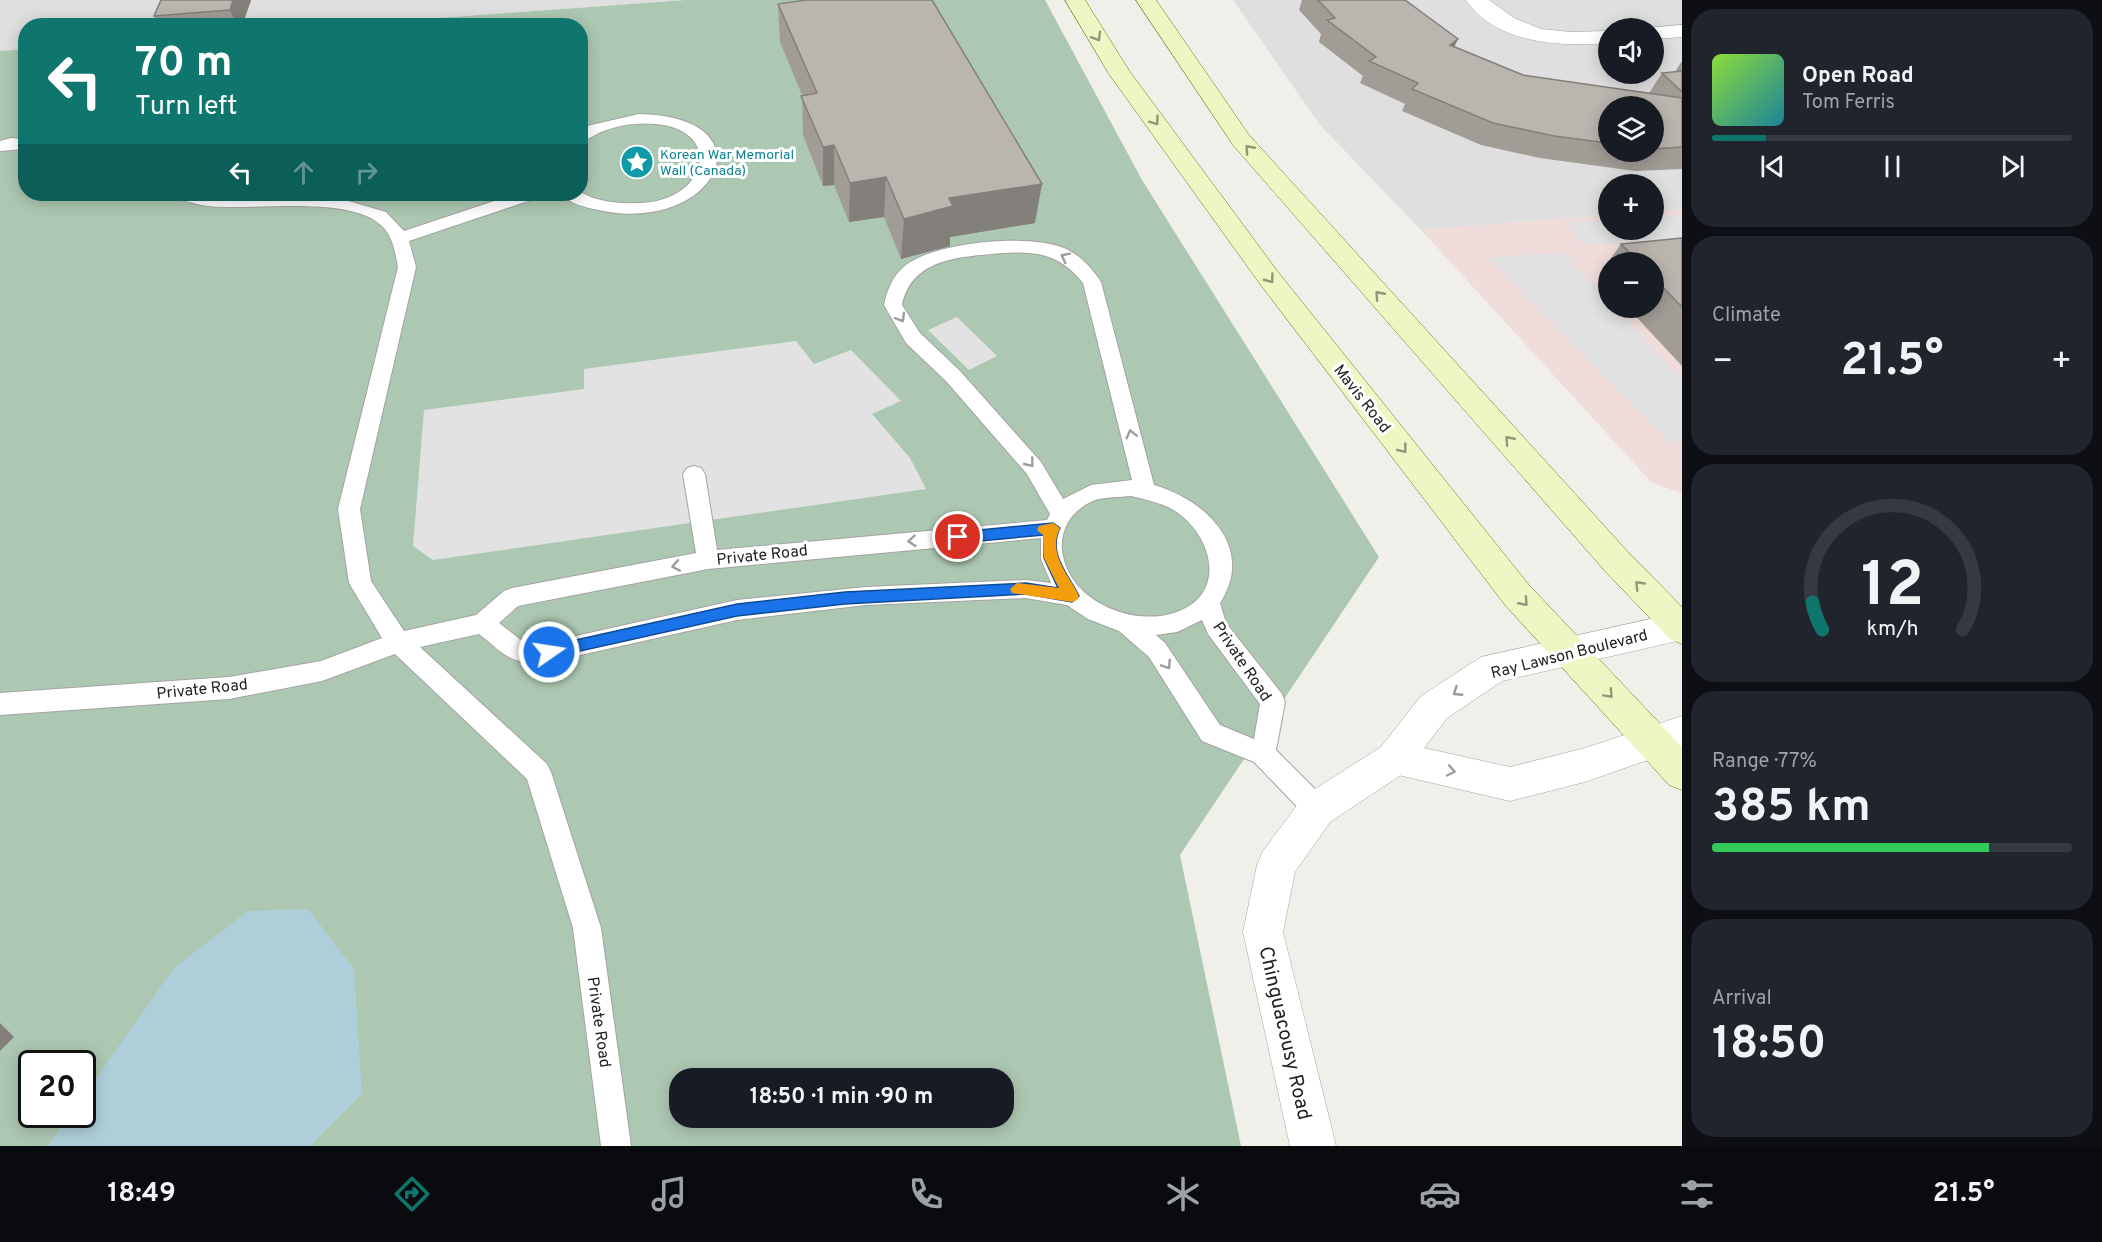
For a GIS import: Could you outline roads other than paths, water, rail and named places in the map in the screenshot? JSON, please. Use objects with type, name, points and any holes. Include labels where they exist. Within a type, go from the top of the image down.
[{"type":"main road","name":"Mavis Road","points":[[1075,0],[1120,74],[1269,278],[1517,595],[1569,652],[1668,737],[1682,773]]},
{"type":"main road","points":[[1146,0],[1241,140],[1616,561],[1681,627]]},
{"type":"street","points":[[1476,0],[1497,19],[1527,32],[1569,41],[1598,38]]},
{"type":"street","points":[[1664,32],[1682,31]]},
{"type":"street","name":"Ray Lawson Boulevard","points":[[1394,759],[1434,707],[1493,668],[1681,627]]},
{"type":"street","points":[[1394,759],[1510,784],[1585,765],[1668,737]]},
{"type":"street","name":"Chinguacousy Road","points":[[1313,1146],[1263,932],[1277,865],[1317,809],[1394,759]]},
{"type":"lane","points":[[585,201],[613,209],[638,210],[662,205],[683,196],[699,184],[709,170],[711,156],[705,143],[693,132],[676,124],[655,119],[632,119],[610,123],[588,133]]},
{"type":"lane","points":[[0,146],[18,143]]},
{"type":"lane","points":[[237,201],[343,204],[380,216],[401,238],[510,201]]},
{"type":"lane","name":"Private Road","points":[[401,238],[407,267],[349,509],[360,583],[398,642],[538,772],[587,928],[616,1146]]},
{"type":"lane","points":[[1057,521],[1034,468],[953,376],[913,338],[893,305],[897,284],[916,266],[961,253],[1014,245],[1049,249],[1079,264],[1092,282],[1145,491]]},
{"type":"lane","points":[[694,474],[708,560]]},
{"type":"lane","points":[[1131,488],[1145,491],[1159,494],[1186,507],[1208,527],[1222,558],[1221,583],[1209,604],[1186,619],[1158,626],[1127,624],[1097,613],[1072,596],[1061,581],[1051,558],[1050,535],[1057,521],[1078,498],[1103,490],[1131,488]]},
{"type":"lane","name":"Private Road","points":[[0,704],[229,688],[322,671],[398,642],[482,622],[512,598],[708,560],[1057,521]]},
{"type":"lane","points":[[482,622],[521,653],[549,652],[737,610],[843,598],[1026,589],[1072,596]]},
{"type":"lane","name":"Private Road","points":[[1209,604],[1216,627],[1273,702],[1263,754]]},
{"type":"lane","points":[[1127,624],[1157,650],[1211,733],[1263,754],[1317,809]]},
{"type":"water","points":[[308,909],[354,969],[362,1094],[310,1146],[48,1146],[61,1128],[96,1128],[96,1079],[174,968],[248,911]]},
{"type":"place","name":"Korean War Memorial Wall (Canada)","points":[[637,162]]}]
